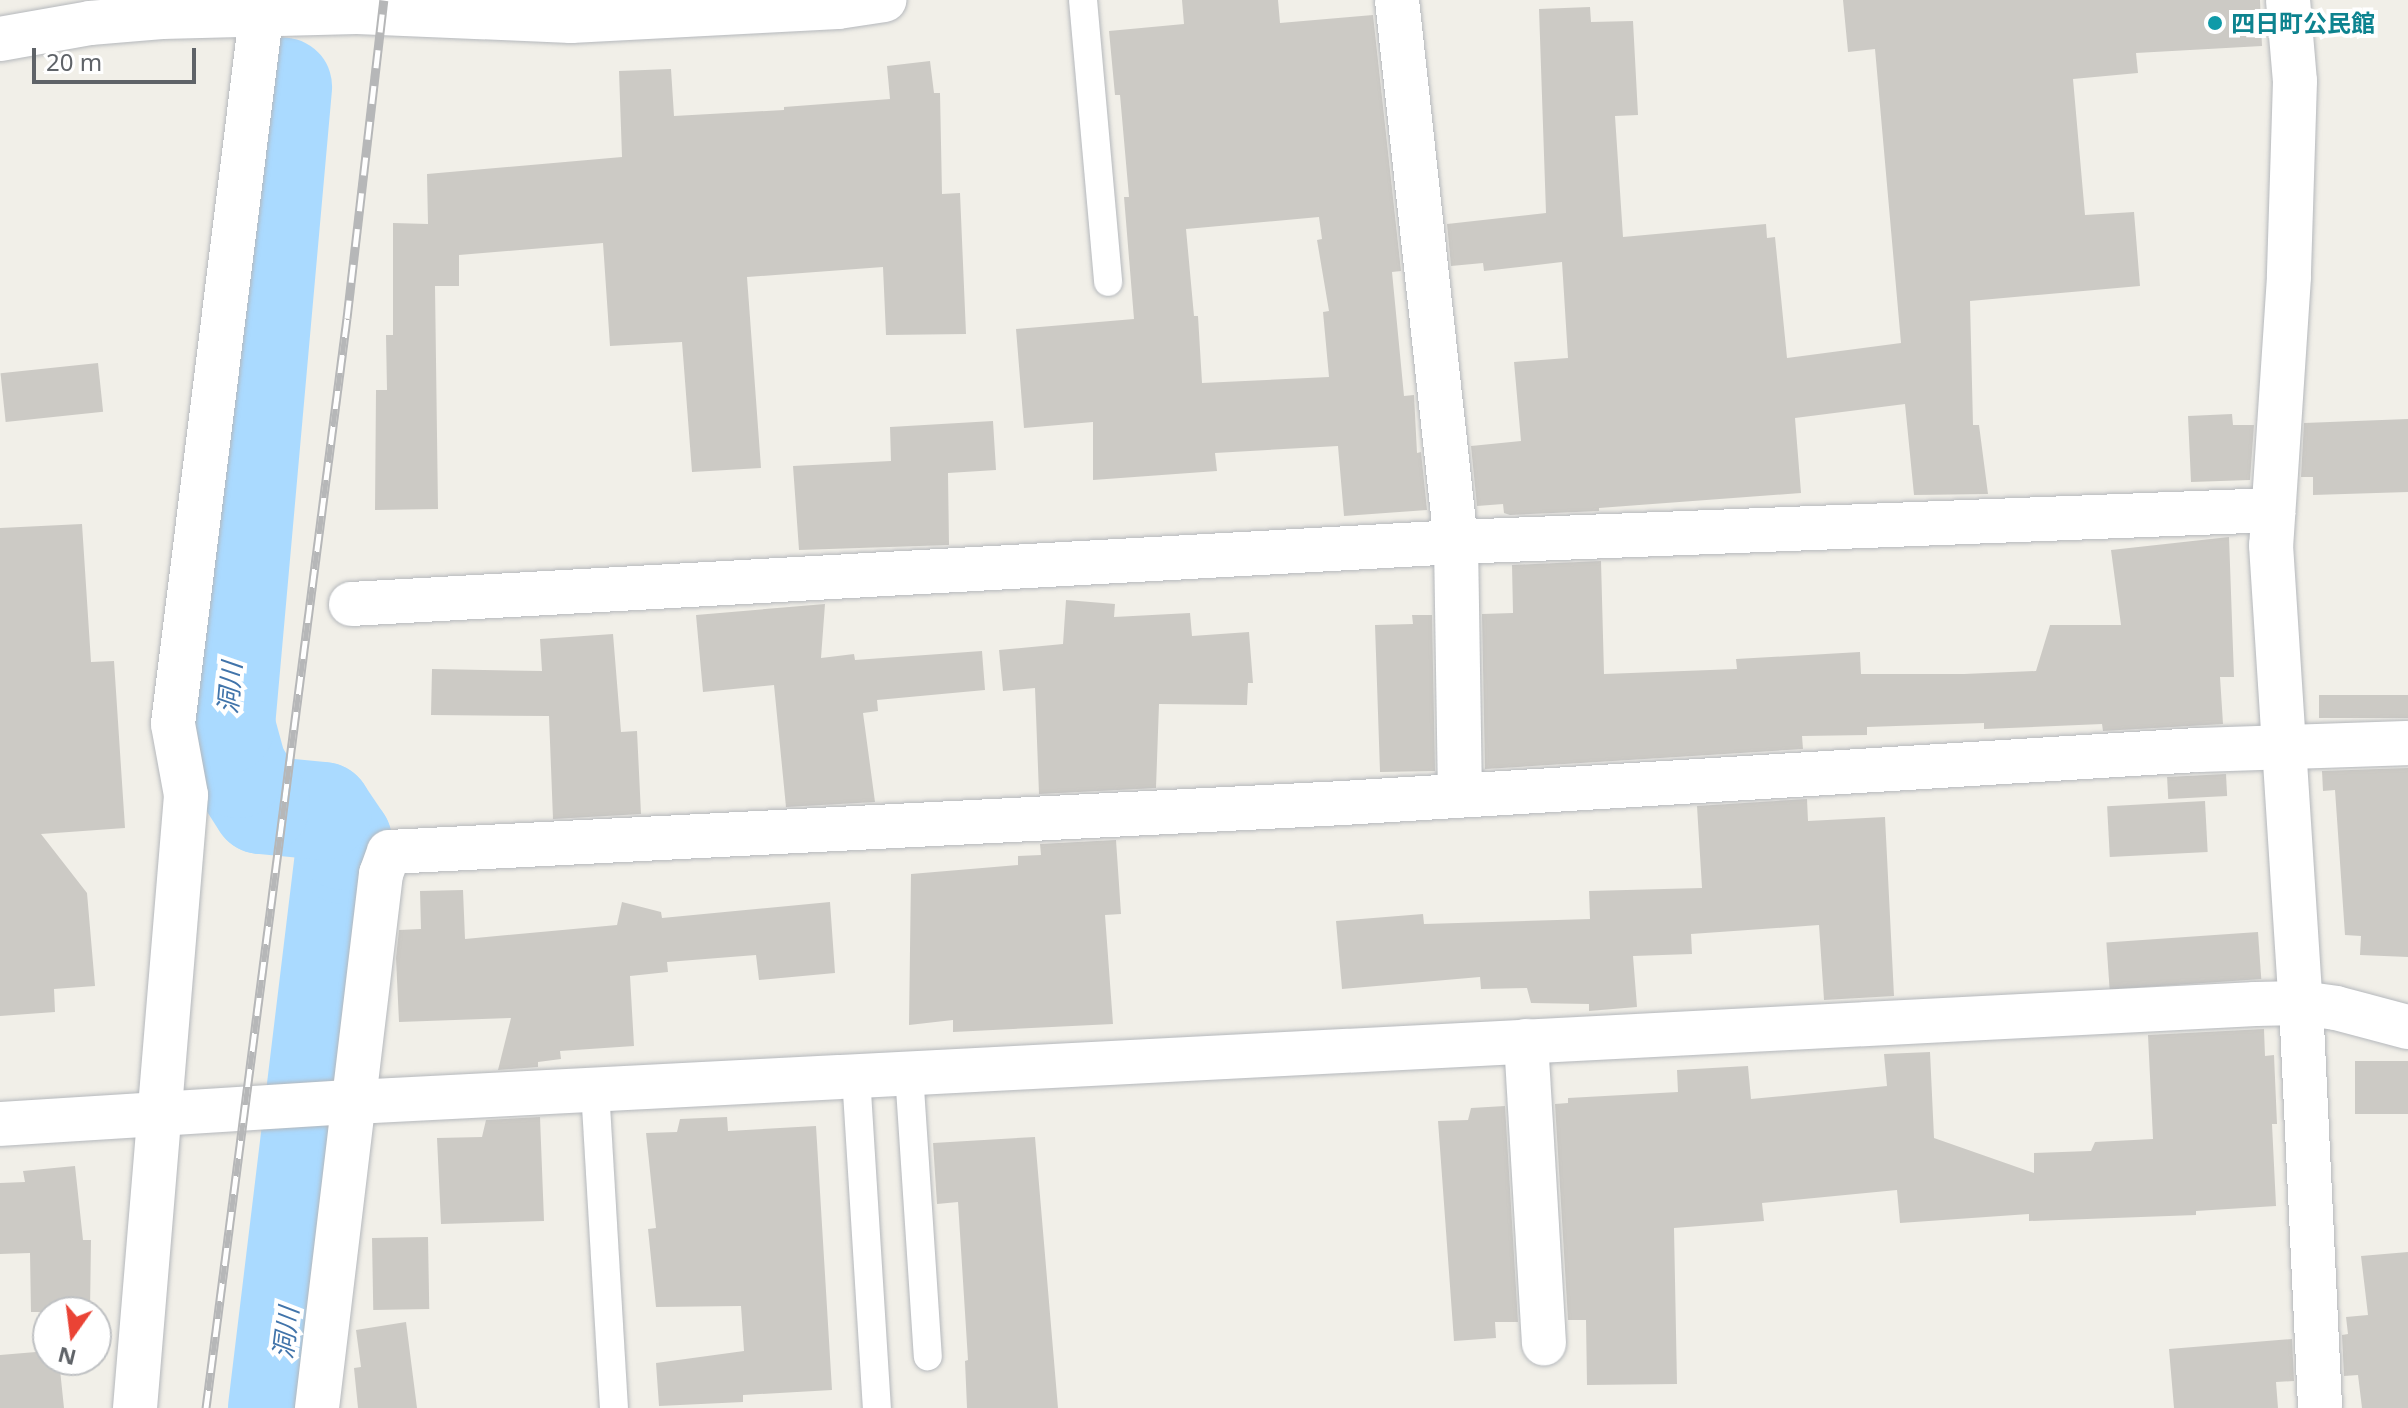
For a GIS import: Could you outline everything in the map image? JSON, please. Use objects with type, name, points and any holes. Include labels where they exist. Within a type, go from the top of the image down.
[{"type":"street","points":[[0,39],[90,23],[262,7],[370,12],[572,10],[838,7],[884,0]]},
{"type":"street","points":[[1397,0],[1456,542],[1460,795]]},
{"type":"street","points":[[2288,0],[2295,81],[2288,292],[2271,545],[2301,1003],[2320,1408]]},
{"type":"street","points":[[135,1408],[186,795],[173,724],[262,7]]},
{"type":"street","points":[[351,604],[1456,542],[2273,510]]},
{"type":"street","points":[[317,1408],[347,1103],[381,874],[389,852],[1460,795],[2198,750],[2408,743]]},
{"type":"street","points":[[0,1124],[595,1089],[2301,1003],[2336,1008],[2408,1027]]},
{"type":"street","points":[[1526,1041],[1544,1343]]},
{"type":"lane","points":[[1083,0],[1108,282]]},
{"type":"lane","points":[[909,1073],[928,1356]]},
{"type":"lane","points":[[856,1076],[877,1408]]},
{"type":"lane","points":[[595,1089],[614,1408]]},
{"type":"building","points":[[1182,0],[1278,0],[1280,23],[1373,15],[1401,271],[1392,272],[1404,396],[1414,395],[1417,453],[1421,452],[1427,510],[1344,516],[1338,446],[1215,453],[1217,471],[1093,480],[1093,422],[1024,428],[1016,329],[1134,319],[1124,197],[1129,197],[1120,95],[1115,95],[1109,31],[1184,24]],"holes":[[[1319,217],[1322,239],[1317,240],[1329,311],[1323,312],[1329,377],[1202,383],[1198,316],[1194,316],[1186,229]]]},
{"type":"building","points":[[1843,0],[2260,0],[2262,46],[2136,53],[2138,73],[2073,79],[2085,215],[2134,212],[2140,286],[1970,301],[1973,425],[1979,425],[1988,494],[1914,495],[1905,404],[1795,418],[1801,493],[1599,508],[1599,511],[1510,515],[1504,513],[1503,504],[1477,506],[1471,446],[1521,441],[1514,362],[1568,358],[1562,262],[1484,271],[1483,263],[1451,266],[1447,224],[1546,213],[1539,9],[1590,7],[1591,22],[1633,21],[1638,115],[1615,116],[1623,237],[1766,224],[1767,238],[1775,237],[1787,358],[1901,343],[1875,49],[1848,52]]},
{"type":"building","points":[[930,61],[934,93],[940,93],[942,194],[960,193],[966,334],[886,335],[883,267],[747,277],[761,468],[692,472],[682,342],[610,346],[603,243],[459,255],[459,286],[435,286],[438,509],[375,510],[376,390],[387,390],[386,335],[393,335],[393,223],[428,224],[427,174],[622,157],[619,71],[671,69],[674,116],[784,110],[784,107],[890,99],[887,66]]},
{"type":"building","points":[[98,363],[103,412],[6,422],[1,373]]},
{"type":"building","points":[[2232,414],[2233,425],[2254,425],[2250,480],[2191,482],[2188,416]]},
{"type":"building","points":[[2408,419],[2408,492],[2313,495],[2313,477],[2301,477],[2304,423]]},
{"type":"building","points":[[993,421],[996,470],[948,473],[949,545],[799,550],[793,466],[891,461],[890,427]]},
{"type":"building","points":[[82,524],[91,662],[114,661],[125,828],[41,834],[87,893],[95,986],[54,989],[55,1012],[0,1016],[0,528]]},
{"type":"building","points":[[2229,537],[2234,677],[2220,677],[2223,724],[2103,731],[2102,724],[1984,729],[1984,723],[1867,727],[1867,735],[1802,736],[1803,749],[1485,769],[1482,614],[1513,613],[1512,565],[1601,561],[1604,674],[1737,669],[1736,659],[1860,652],[1861,674],[1964,674],[2036,671],[2050,625],[2121,625],[2111,550]]},
{"type":"building","points":[[1066,600],[1115,604],[1114,617],[1190,613],[1192,636],[1249,632],[1253,683],[1248,683],[1247,705],[1159,704],[1156,788],[1039,794],[1035,688],[1003,691],[999,650],[1063,644]]},
{"type":"building","points":[[825,604],[821,658],[854,654],[855,660],[982,651],[985,690],[877,700],[878,711],[863,713],[875,802],[786,807],[774,685],[703,692],[696,615]]},
{"type":"building","points":[[1412,615],[1432,615],[1435,771],[1380,772],[1375,625],[1413,624]]},
{"type":"building","points":[[613,634],[621,732],[637,731],[641,814],[553,819],[549,716],[431,715],[432,669],[542,671],[540,639]]},
{"type":"building","points":[[2319,695],[2408,695],[2408,718],[2319,718]]},
{"type":"building","points":[[2408,768],[2408,957],[2360,955],[2361,936],[2345,935],[2335,790],[2323,791],[2322,771]]},
{"type":"building","points":[[2226,774],[2227,796],[2168,799],[2167,777]]},
{"type":"building","points":[[1807,799],[1808,821],[1885,817],[1894,996],[1824,1000],[1819,925],[1691,934],[1692,954],[1633,956],[1637,1007],[1589,1011],[1589,1004],[1531,1003],[1527,988],[1481,989],[1480,977],[1342,989],[1336,921],[1423,914],[1424,924],[1590,919],[1589,891],[1702,888],[1697,806]]},
{"type":"building","points":[[2205,801],[2208,852],[2110,857],[2107,806]]},
{"type":"building","points":[[1116,840],[1121,914],[1105,915],[1113,1024],[953,1032],[953,1020],[909,1025],[911,874],[1018,865],[1018,856],[1041,855],[1040,844]]},
{"type":"building","points":[[463,890],[465,939],[617,925],[622,902],[661,912],[662,918],[830,902],[835,973],[759,980],[756,955],[667,962],[668,972],[630,976],[634,1046],[560,1051],[561,1059],[538,1062],[538,1067],[498,1070],[511,1018],[399,1022],[396,958],[399,930],[421,929],[420,891]]},
{"type":"building","points":[[2258,932],[2261,979],[2110,989],[2106,943]]},
{"type":"building","points":[[2264,1029],[2265,1056],[2274,1055],[2277,1124],[2272,1124],[2276,1206],[2196,1211],[2196,1215],[2029,1221],[2029,1214],[1900,1223],[1897,1190],[1762,1203],[1764,1221],[1674,1228],[1677,1384],[1587,1385],[1586,1320],[1568,1320],[1555,1104],[1568,1103],[1568,1098],[1678,1092],[1677,1070],[1748,1066],[1751,1099],[1887,1086],[1884,1054],[1930,1052],[1934,1138],[2034,1173],[2034,1153],[2091,1151],[2095,1142],[2153,1139],[2148,1035]]},
{"type":"building","points":[[2355,1061],[2408,1061],[2408,1114],[2355,1114]]},
{"type":"building","points":[[1505,1106],[1518,1322],[1495,1322],[1496,1338],[1454,1341],[1438,1121],[1468,1120],[1471,1108]]},
{"type":"building","points":[[540,1117],[544,1221],[441,1224],[437,1138],[482,1137],[486,1120]]},
{"type":"building","points":[[727,1117],[728,1131],[816,1126],[832,1390],[743,1395],[743,1402],[659,1406],[656,1363],[744,1351],[741,1306],[656,1307],[648,1229],[656,1228],[646,1133],[677,1132],[680,1119]]},
{"type":"building","points":[[1035,1137],[1058,1408],[967,1408],[965,1361],[968,1360],[958,1202],[937,1204],[933,1143]]},
{"type":"building","points":[[75,1166],[83,1240],[91,1240],[90,1296],[32,1296],[31,1312],[30,1253],[0,1254],[0,1183],[25,1182],[23,1171]]},
{"type":"building","points":[[428,1237],[429,1309],[373,1310],[372,1238]]},
{"type":"building","points":[[2408,1252],[2408,1408],[2362,1408],[2358,1375],[2344,1376],[2342,1335],[2348,1334],[2346,1317],[2368,1315],[2361,1256]]},
{"type":"building","points":[[406,1322],[417,1408],[358,1408],[354,1368],[361,1367],[356,1330]]},
{"type":"building","points":[[2292,1339],[2294,1381],[2276,1382],[2278,1408],[2174,1408],[2169,1349]]},
{"type":"building","points":[[32,1352],[32,1376],[61,1376],[64,1408],[0,1408],[0,1355]]},
{"type":"waterway","name":"洞川","points":[[277,1408],[344,855],[343,841],[323,811],[261,805],[238,769],[226,725],[283,87]]},
{"type":"railway","points":[[206,1408],[347,318],[384,0]]},
{"type":"place","name":"四日町公民館","points":[[2215,23]]}]
